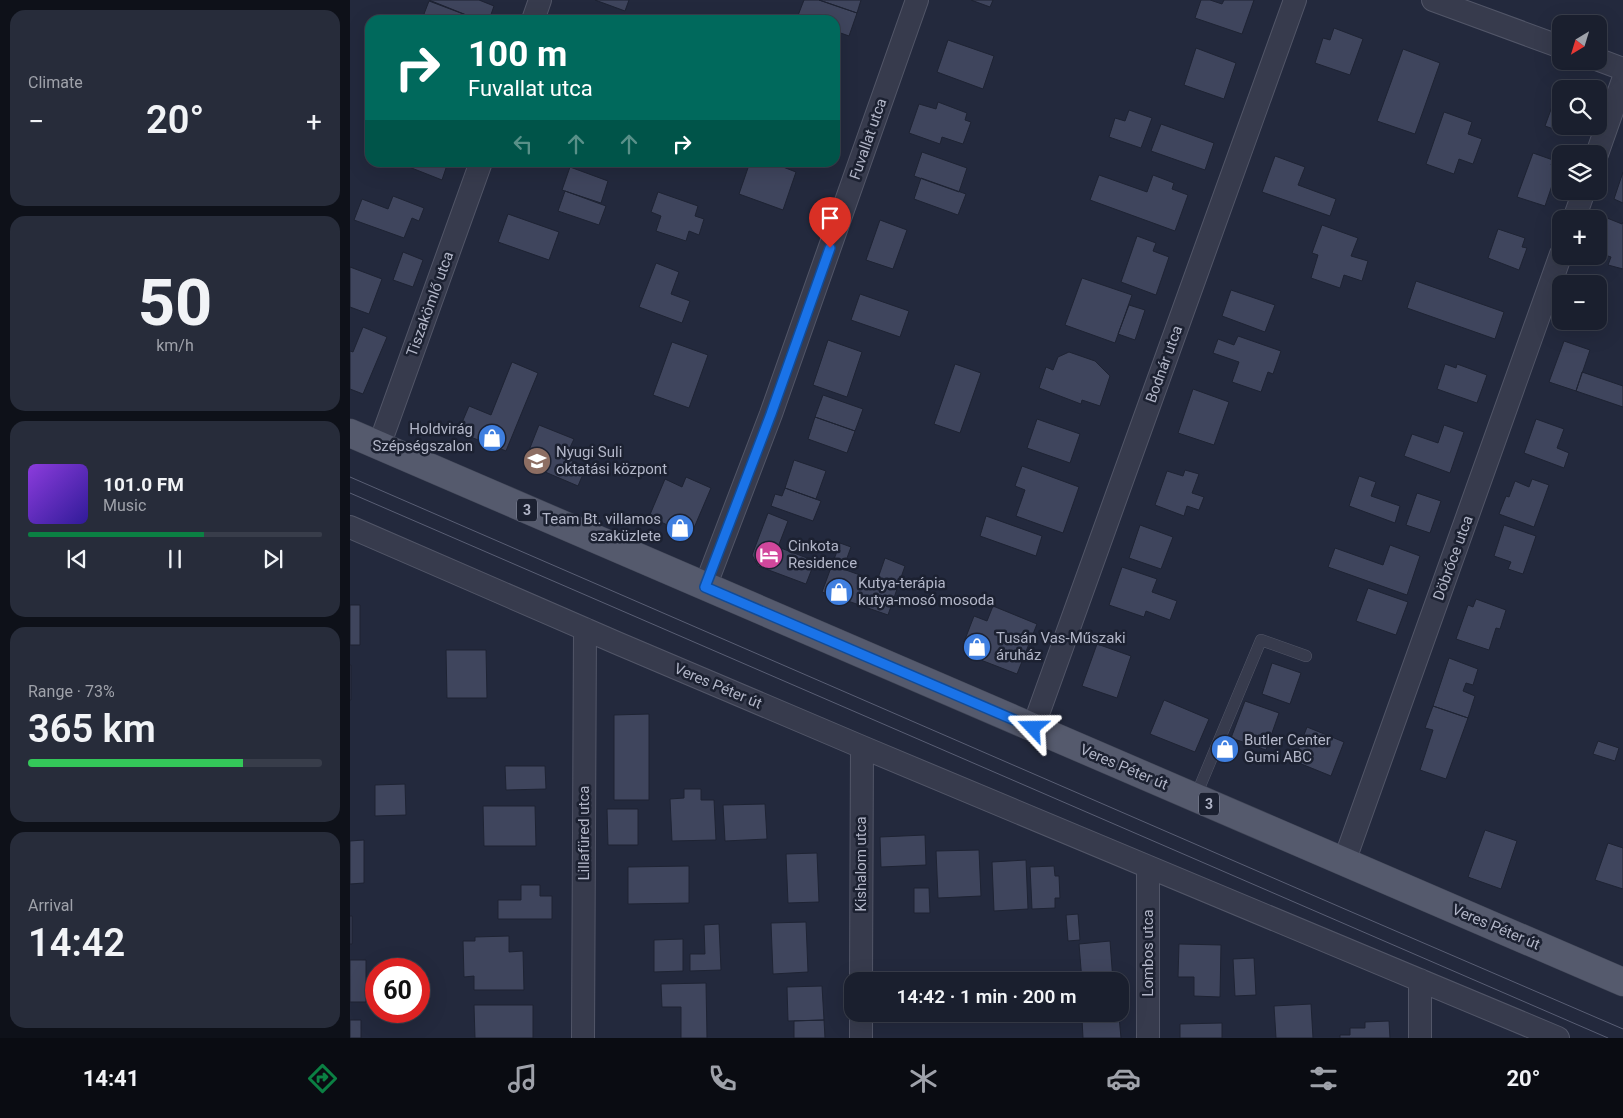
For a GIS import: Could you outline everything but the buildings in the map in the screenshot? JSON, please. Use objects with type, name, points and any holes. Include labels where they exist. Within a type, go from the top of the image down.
[{"type":"main road","name":"Veres Péter út","points":[[350,434],[1623,982]]},
{"type":"street","points":[[535,15],[540,0]]},
{"type":"street","name":"Fuvallat utca","points":[[705,587],[771,414],[917,0]]},
{"type":"street","name":"Bodnár utca","points":[[1033,728],[1295,0]]},
{"type":"street","points":[[1433,0],[1552,44]]},
{"type":"street","points":[[1608,63],[1623,69]]},
{"type":"street","points":[[1600,145],[1623,80]]},
{"type":"street","name":"Tiszakömlő utca","points":[[379,446],[479,167]]},
{"type":"street","name":"Döbrőce utca","points":[[1344,862],[1557,265]]},
{"type":"street","name":"Veres Péter út","points":[[350,527],[1148,868],[1558,1038]]},
{"type":"street","name":"Lillafüred utca","points":[[583,1038],[585,629]]},
{"type":"street","name":"Kishalom utca","points":[[861,972],[862,747]]},
{"type":"street","name":"Lombos utca","points":[[1148,868],[1148,1038]]},
{"type":"street","points":[[1420,980],[1420,1038]]},
{"type":"street","points":[[860,1038],[861,1022]]},
{"type":"lane","points":[[1195,798],[1261,640],[1306,656]]},
{"type":"tram line","points":[[350,477],[1623,1029]]},
{"type":"tram line","points":[[350,493],[1608,1038]]},
{"type":"place","name":"Holdvirág Szépségszalon","points":[[492,438]]},
{"type":"place","name":"Nyugi Suli oktatási központ","points":[[537,461]]},
{"type":"place","name":"Team Bt. villamos szaküzlete","points":[[680,528]]},
{"type":"place","name":"Cinkota Residence","points":[[769,555]]},
{"type":"place","name":"Kutya-terápia kutya-mosó mosoda","points":[[839,592]]},
{"type":"place","name":"Tusán Vas-Műszaki áruház","points":[[977,647]]},
{"type":"place","name":"Butler Center Gumi ABC","points":[[1225,749]]},
{"type":"route","points":[[830,248],[771,414],[705,587],[1033,728]]}]
